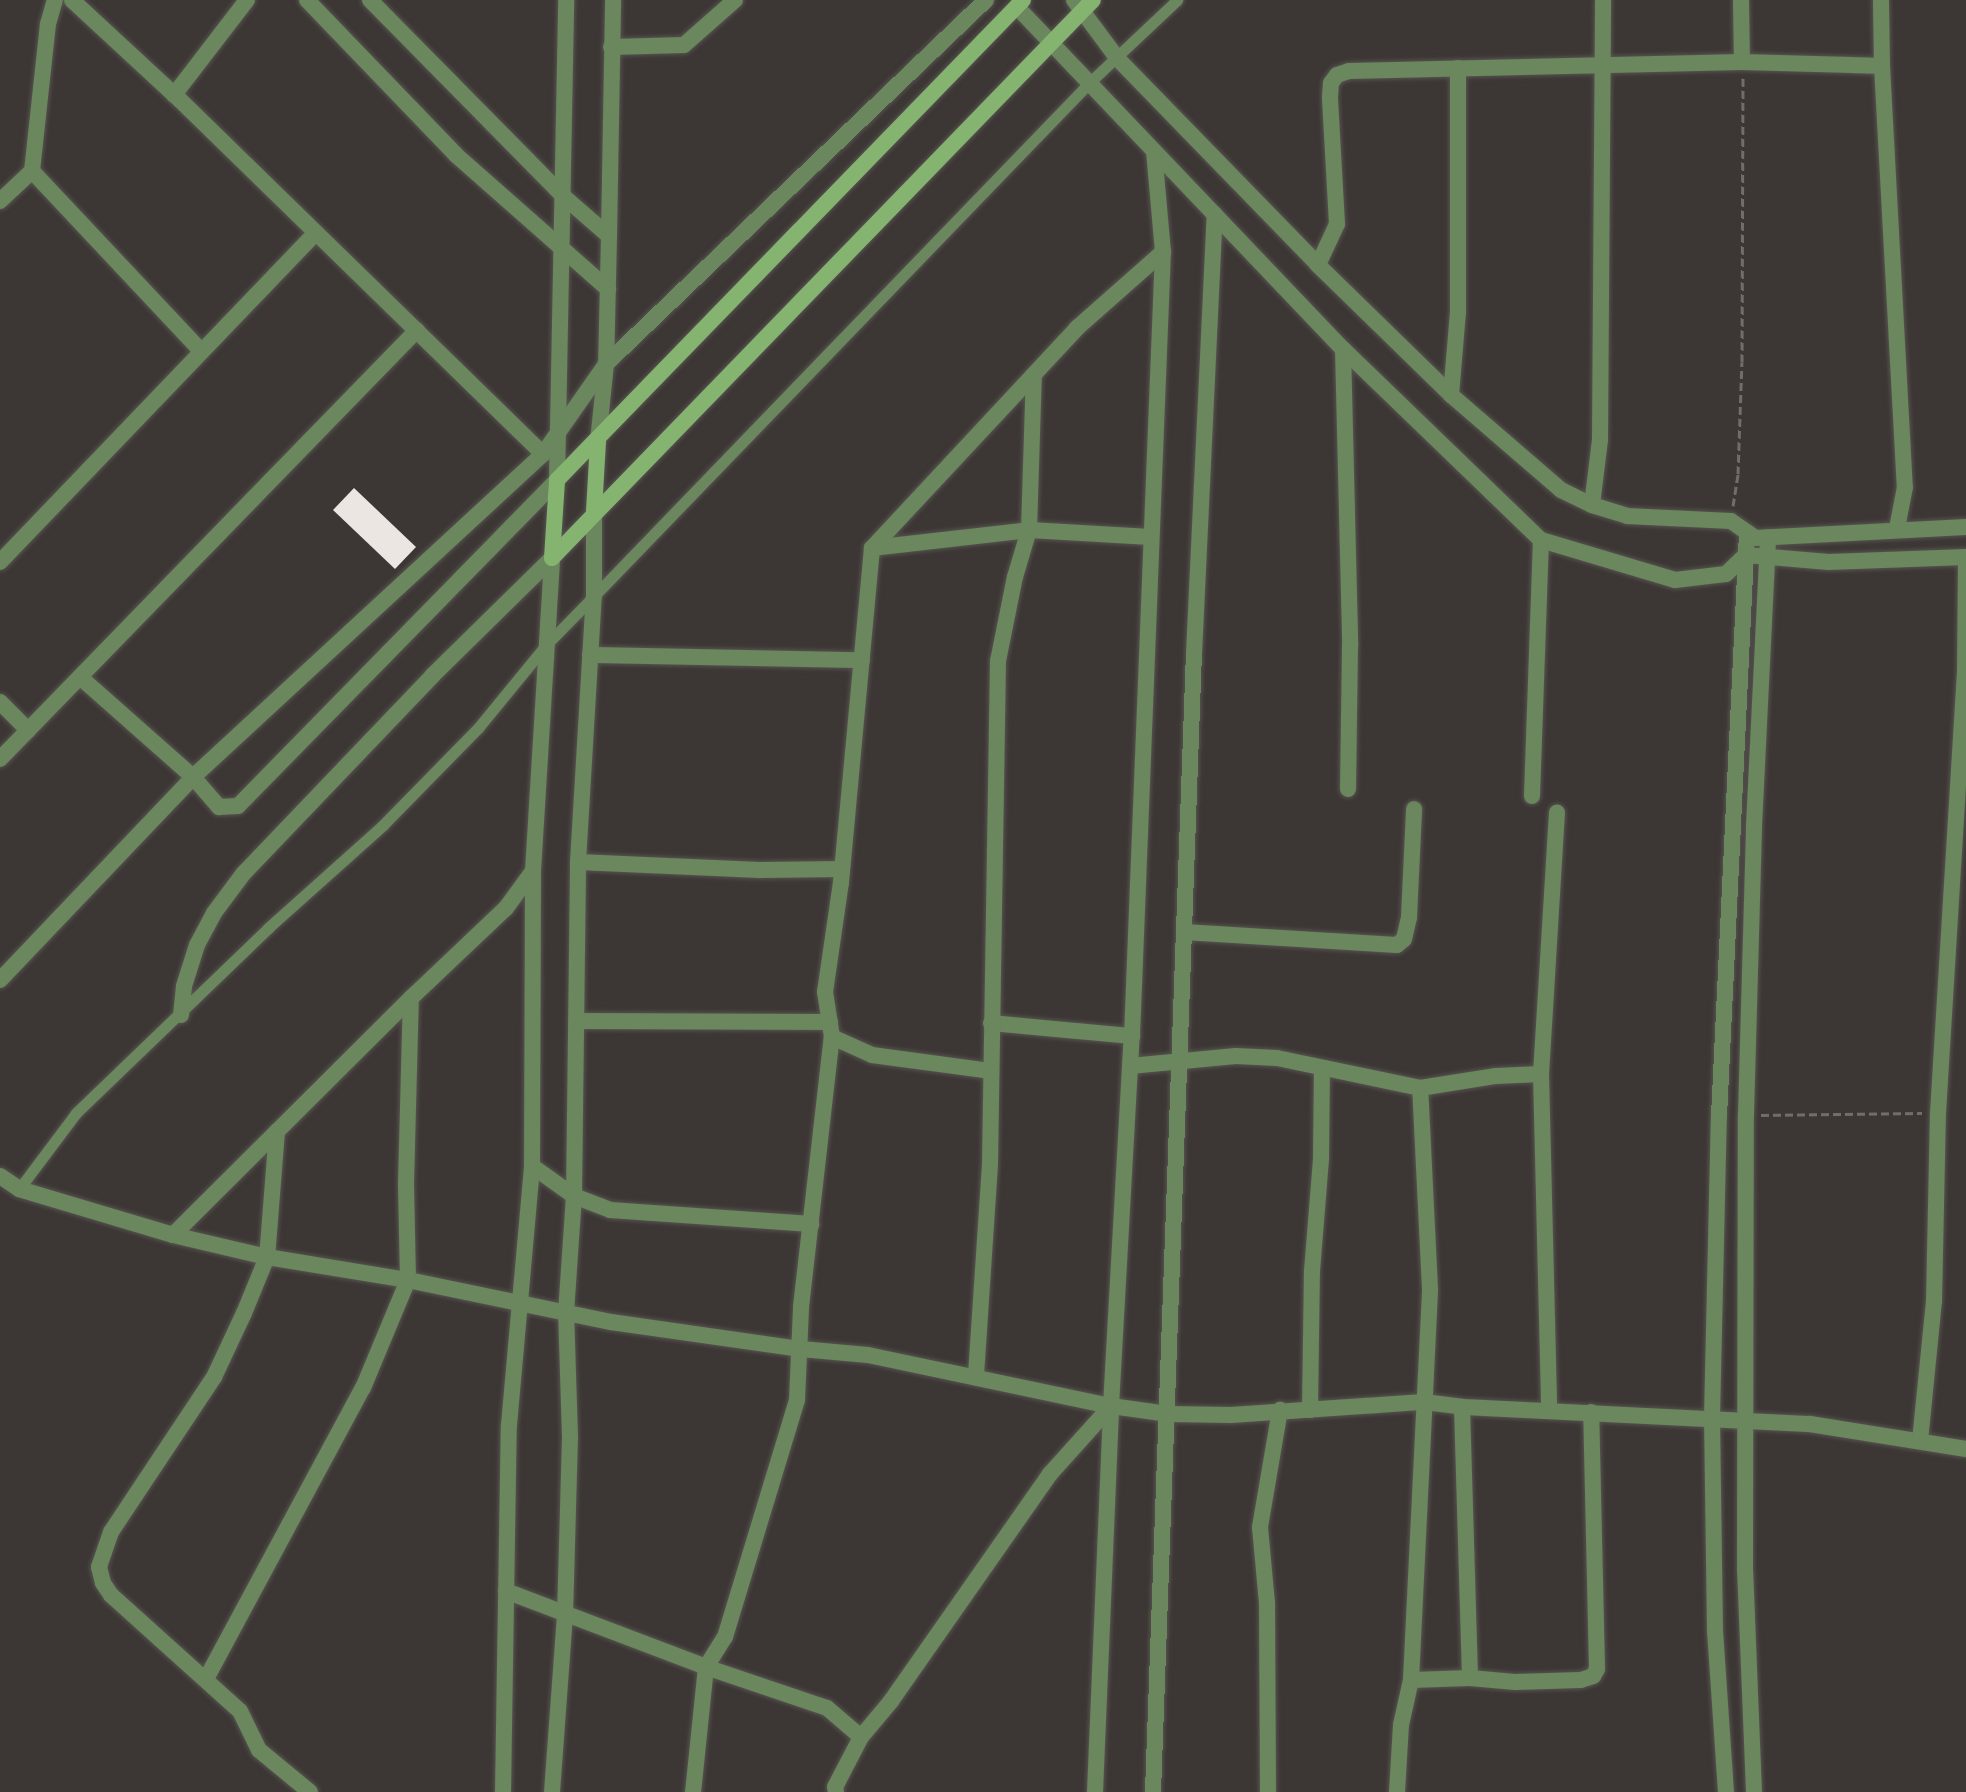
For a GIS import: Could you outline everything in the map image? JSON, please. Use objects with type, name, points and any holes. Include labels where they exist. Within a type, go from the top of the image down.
[{"type":"street","points":[[0,201],[32,171],[48,24],[55,0]]},
{"type":"street","points":[[72,0],[543,454]]},
{"type":"street","points":[[174,95],[247,0]]},
{"type":"street","points":[[307,0],[456,155],[608,289]]},
{"type":"street","points":[[370,0],[563,196],[609,236]]},
{"type":"street","points":[[503,1792],[509,1425],[532,1166],[533,871],[560,432],[566,0]]},
{"type":"street","points":[[552,1792],[565,1616],[570,1437],[566,1313],[574,1196],[578,862],[594,596],[594,511],[606,364],[613,0]]},
{"type":"street","points":[[611,47],[684,45],[735,0]]},
{"type":"street","points":[[0,980],[193,777],[543,454],[606,364],[986,0]]},
{"type":"street","points":[[1592,505],[1600,440],[1605,65],[1603,0]]},
{"type":"street","points":[[1741,0],[1742,62]]},
{"type":"street","points":[[1881,0],[1905,487],[1897,528]]},
{"type":"street","points":[[181,1015],[184,986],[197,945],[214,913],[243,874],[432,676],[552,558],[594,511],[1051,43],[1083,3],[1117,58],[1318,265],[1451,395],[1561,490],[1592,505],[1627,516],[1731,521],[1755,538],[1897,528],[1966,527]]},
{"type":"street","points":[[80,677],[193,777],[219,807],[238,806],[598,441],[1020,4],[1051,43],[1343,349],[1541,540],[1675,580],[1726,574],[1746,555]]},
{"type":"street","points":[[1318,265],[1337,224],[1331,83],[1337,75],[1349,71],[1742,62],[1882,66]]},
{"type":"street","points":[[1451,395],[1458,311],[1458,68]]},
{"type":"street","points":[[1095,1792],[1111,1406],[1132,1036],[1163,252],[1154,151]]},
{"type":"street","points":[[32,171],[201,351]]},
{"type":"street","points":[[1153,1792],[1184,932],[1215,215]]},
{"type":"street","points":[[0,562],[315,233]]},
{"type":"street","points":[[693,1792],[706,1667],[725,1637],[797,1400],[801,1307],[831,1029],[825,992],[842,869],[872,548],[1077,328],[1163,252]]},
{"type":"street","points":[[0,759],[417,330]]},
{"type":"street","points":[[1343,349],[1350,646],[1348,789]]},
{"type":"street","points":[[976,1375],[990,1164],[998,661],[1015,577],[1029,530],[1034,375]]},
{"type":"street","points":[[872,548],[1029,530],[1151,537]]},
{"type":"street","points":[[1726,1792],[1715,1631],[1712,1418],[1720,1100],[1747,533]]},
{"type":"street","points":[[1754,1792],[1745,1570],[1748,1420],[1746,1115],[1754,826],[1768,537]]},
{"type":"street","points":[[1532,796],[1541,540]]},
{"type":"street","points":[[1746,555],[1829,562],[1966,557],[1965,673],[1938,1113],[1934,1301],[1920,1441]]},
{"type":"street","points":[[590,655],[862,660]]},
{"type":"street","points":[[0,702],[28,730]]},
{"type":"street","points":[[1184,932],[1397,945],[1404,939],[1409,917],[1414,809]]},
{"type":"street","points":[[1549,1410],[1541,1074],[1557,812]]},
{"type":"street","points":[[578,862],[760,870],[842,869]]},
{"type":"street","points":[[173,1235],[506,908],[533,871]]},
{"type":"street","points":[[206,1679],[363,1388],[408,1280],[406,1184],[411,998]]},
{"type":"street","points":[[576,1021],[831,1029],[872,1055],[990,1071]]},
{"type":"street","points":[[991,1023],[1084,1034],[1132,1036]]},
{"type":"street","points":[[1130,1066],[1180,1059],[1236,1056],[1277,1058],[1322,1070],[1420,1088],[1496,1076],[1541,1074]]},
{"type":"street","points":[[1310,1410],[1312,1271],[1321,1159],[1322,1070]]},
{"type":"street","points":[[1397,1792],[1401,1725],[1411,1680],[1430,1289],[1420,1088]]},
{"type":"street","points":[[277,1131],[267,1257],[214,1377],[111,1532],[99,1567],[103,1583],[111,1595],[240,1711],[259,1750],[310,1792]]},
{"type":"street","points":[[532,1166],[574,1196],[610,1210],[812,1224]]},
{"type":"street","points":[[0,1176],[19,1189],[173,1235],[267,1257],[408,1280],[566,1313],[801,1349],[868,1355],[976,1375],[1111,1406],[1169,1414],[1231,1415],[1424,1402],[1462,1407],[1810,1424],[1966,1449]]},
{"type":"street","points":[[836,1792],[835,1787],[861,1737],[892,1700],[1050,1474],[1111,1406]]},
{"type":"street","points":[[1462,1407],[1470,1678]]},
{"type":"street","points":[[1268,1792],[1267,1603],[1260,1527],[1280,1410]]},
{"type":"street","points":[[1411,1680],[1470,1678],[1515,1682],[1581,1680],[1593,1676],[1597,1669],[1591,1412]]},
{"type":"street","points":[[506,1591],[565,1616],[827,1708],[861,1737]]},
{"type":"lane","points":[[19,1189],[76,1113],[268,928],[383,825],[478,728],[546,645],[1090,82],[1177,0]]},
{"type":"path","points":[[1731,521],[1738,474],[1742,362],[1742,62]]},
{"type":"path","points":[[1746,1115],[1938,1113]]},
{"type":"building","points":[[354,488],[416,547],[395,569],[333,510]]}]
